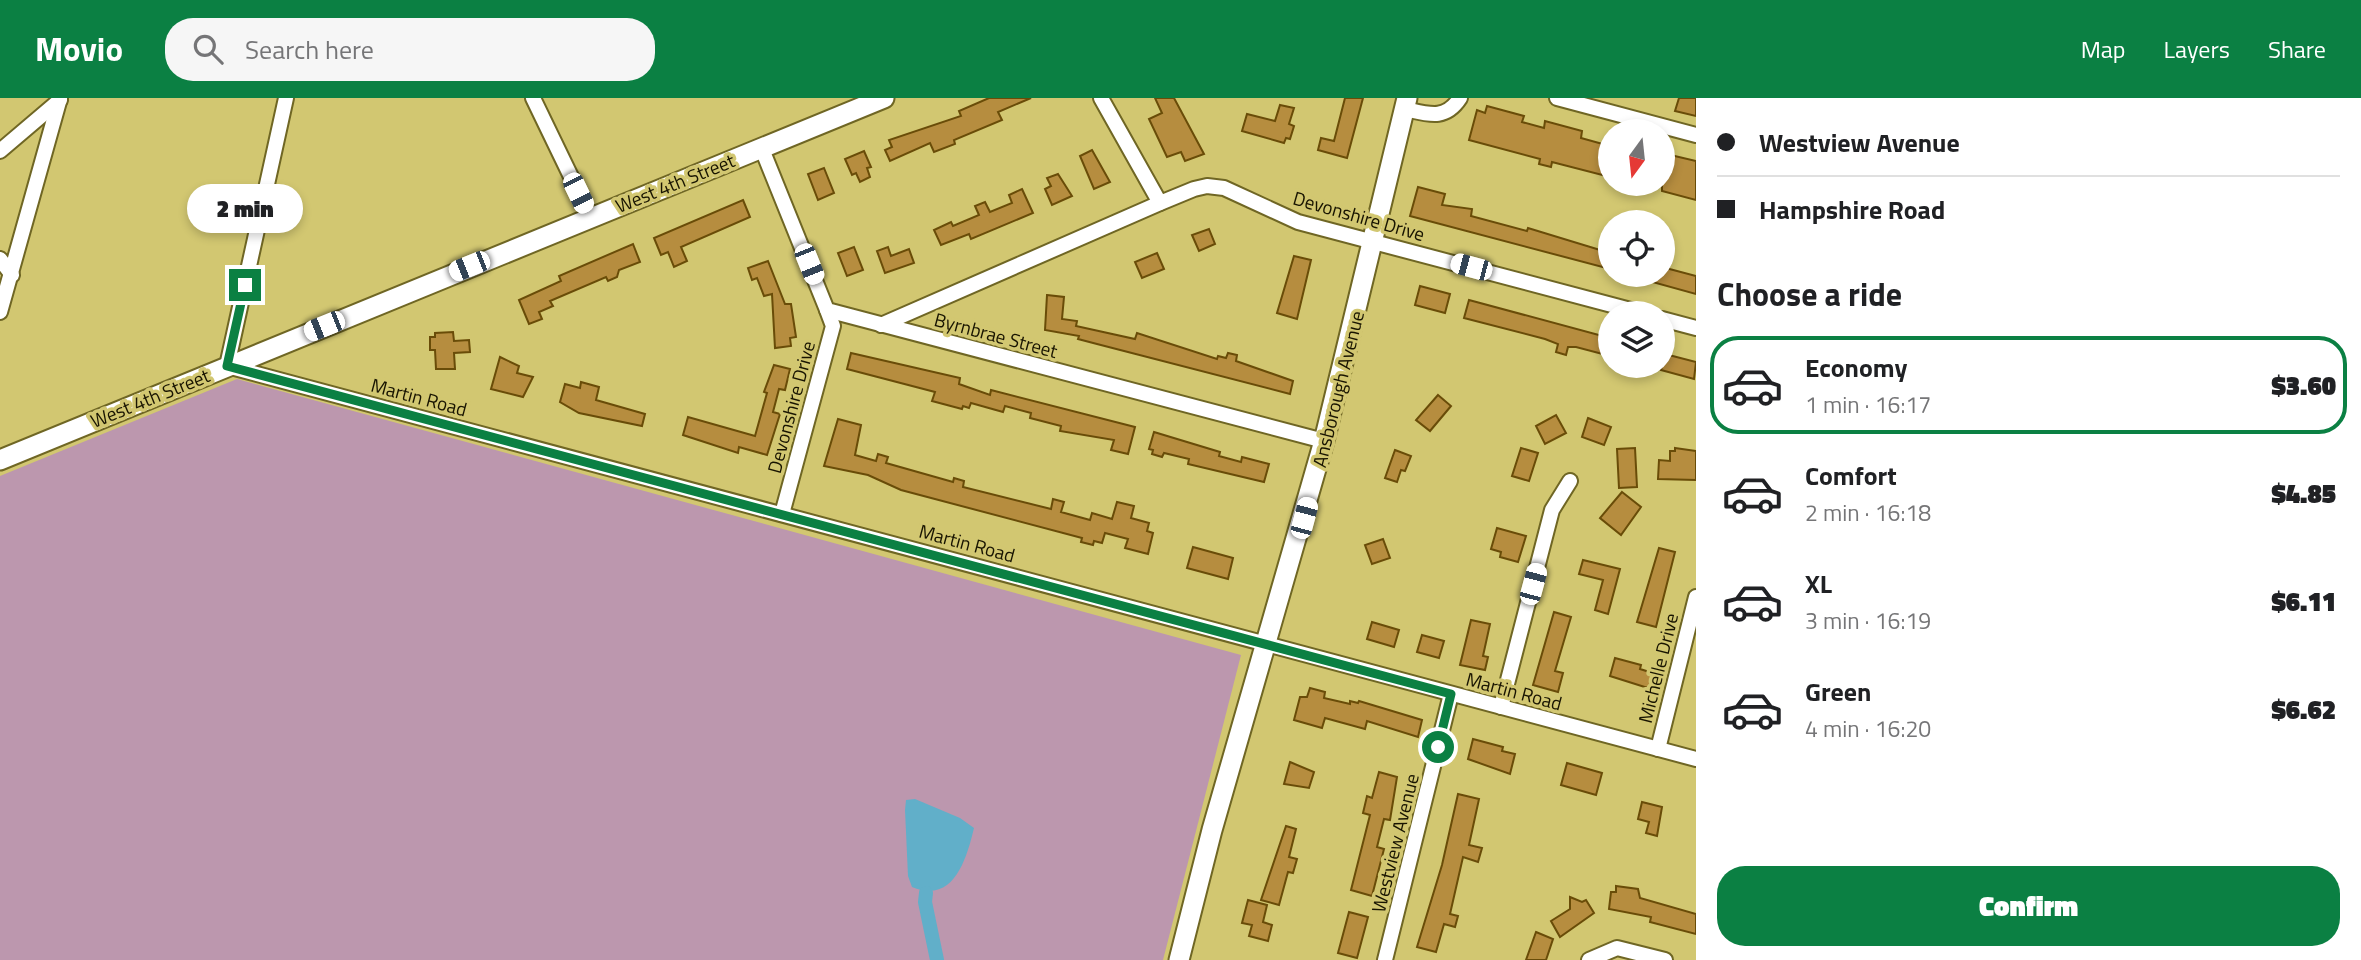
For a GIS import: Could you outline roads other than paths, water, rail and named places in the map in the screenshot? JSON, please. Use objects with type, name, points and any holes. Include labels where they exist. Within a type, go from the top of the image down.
[{"type":"main road","name":"West 4th Street","points":[[0,460],[590,216],[884,98]]},
{"type":"main road","name":"Ansborough Avenue","points":[[1179,960],[1212,830],[1324,442],[1375,241],[1406,103]]},
{"type":"street","points":[[227,366],[286,98]]},
{"type":"street","points":[[533,98],[590,216]]},
{"type":"street","points":[[1101,98],[1160,203]]},
{"type":"street","points":[[1406,103],[1435,116],[1447,113],[1460,98]]},
{"type":"street","points":[[1557,98],[1696,135]]},
{"type":"street","points":[[0,152],[60,99]]},
{"type":"street","points":[[0,312],[60,99]]},
{"type":"street","points":[[762,149],[827,310]]},
{"type":"street","name":"Devonshire Drive","points":[[881,325],[1160,203],[1208,186],[1224,188],[1298,222],[1598,301]]},
{"type":"street","points":[[0,259],[12,275]]},
{"type":"street","name":"Devonshire Drive","points":[[782,514],[833,326],[827,310]]},
{"type":"street","name":"Byrnbrae Street","points":[[827,310],[1324,442]]},
{"type":"street","points":[[1675,322],[1696,328]]},
{"type":"street","name":"Martin Road","points":[[227,366],[1696,759]]},
{"type":"street","points":[[1501,707],[1552,510],[1570,481]]},
{"type":"street","name":"Michelle Drive","points":[[1658,749],[1696,597]]},
{"type":"street","name":"Westview Avenue","points":[[1385,960],[1451,694]]},
{"type":"street","points":[[1589,960],[1617,948],[1665,960]]},
{"type":"water","points":[[915,799],[960,818],[974,828],[962,866],[948,885],[938,890],[926,891],[912,887],[908,876],[905,810],[906,800]]},
{"type":"waterway","points":[[926,893],[925,902],[937,960]]}]
